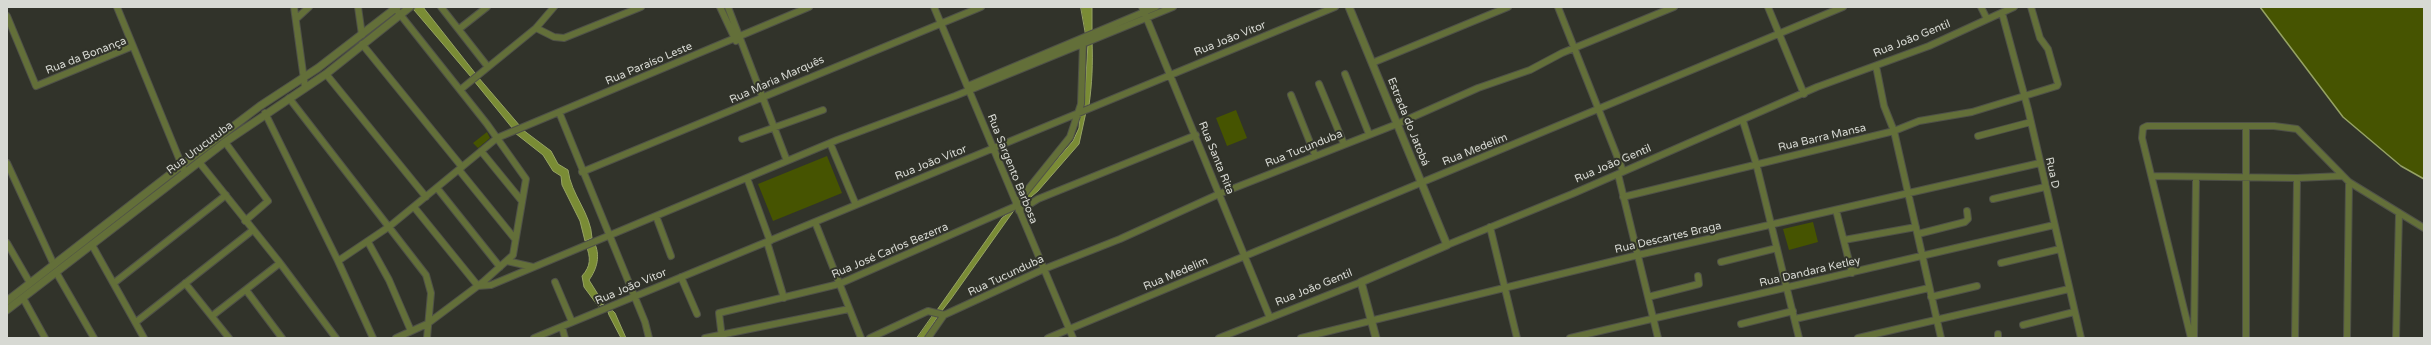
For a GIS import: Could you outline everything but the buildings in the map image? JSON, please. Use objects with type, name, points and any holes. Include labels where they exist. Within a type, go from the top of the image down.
[{"type":"street","points":[[117,7],[133,46]]},
{"type":"street","points":[[294,7],[305,87]]},
{"type":"street","points":[[296,19],[309,7]]},
{"type":"street","points":[[358,7],[362,35]]},
{"type":"street","name":"Rua Urucutuba","points":[[7,310],[23,298],[55,268],[115,222],[185,173],[265,113],[326,74],[410,7]]},
{"type":"street","points":[[441,7],[488,67]]},
{"type":"street","points":[[459,29],[487,7]]},
{"type":"street","points":[[460,90],[536,28],[554,7]]},
{"type":"street","points":[[536,28],[554,37],[564,38],[641,7]]},
{"type":"street","points":[[720,7],[734,39],[740,44]]},
{"type":"street","points":[[728,7],[740,36],[740,44],[786,161]]},
{"type":"street","name":"Rua Paraíso Leste","points":[[338,261],[390,226],[497,138],[809,7]]},
{"type":"street","name":"Rua Sargento Barbosa","points":[[934,7],[1073,338]]},
{"type":"street","name":"Rua Maria Marquês","points":[[582,172],[981,7]]},
{"type":"street","points":[[969,88],[1084,44],[1156,7]]},
{"type":"street","points":[[478,286],[496,283],[786,161],[969,88],[1144,13],[1172,7]]},
{"type":"street","name":"Rua João Vítor","points":[[534,338],[1335,7]]},
{"type":"street","name":"Estrada do Jatobá","points":[[1349,7],[1447,245]]},
{"type":"street","points":[[1372,63],[1508,7]]},
{"type":"street","points":[[1558,7],[1600,109],[1621,172],[1623,197],[1658,338]]},
{"type":"street","name":"Rua Tucunduba","points":[[943,315],[1044,269],[1120,239],[1219,194],[1397,124],[1478,88],[1530,70],[1575,49],[1674,7]]},
{"type":"street","points":[[1768,7],[1804,94]]},
{"type":"street","name":"Rua Medelim","points":[[1048,338],[1245,255],[1780,35],[1843,7]]},
{"type":"street","points":[[1981,7],[1987,19]]},
{"type":"street","name":"Rua João Gentil","points":[[1219,338],[1232,335],[1270,318],[1361,282],[1743,121],[1817,87],[1929,46],[2014,7]]},
{"type":"street","name":"Rua Barra Mansa","points":[[1623,197],[1756,163],[1894,131],[1919,120],[1972,112],[2057,86],[2058,84],[2048,49],[2040,38],[2031,7]]},
{"type":"street","points":[[396,8],[524,173],[526,182],[521,200],[514,251],[507,261],[478,286],[427,324],[396,338]]},
{"type":"street","name":"Rua Urucutuba","points":[[126,214],[182,165],[260,106],[304,79],[396,8]]},
{"type":"street","name":"Rua Santa Rita","points":[[1144,13],[1196,135],[1270,318]]},
{"type":"street","name":"Rua D","points":[[2002,13],[2031,122],[2081,338]]},
{"type":"street","name":"Rua da Bonança","points":[[7,16],[36,86],[133,46],[185,173]]},
{"type":"street","points":[[362,44],[516,239]]},
{"type":"street","points":[[1017,207],[1066,145],[1078,113],[1083,86],[1084,44]]},
{"type":"street","points":[[1876,66],[1884,106],[1894,131],[1941,338]]},
{"type":"street","points":[[326,74],[426,197]]},
{"type":"street","points":[[1345,74],[1369,134]]},
{"type":"street","points":[[1319,84],[1344,144]]},
{"type":"street","points":[[1291,95],[1315,155]]},
{"type":"street","points":[[289,98],[390,226],[428,280],[431,292],[427,324],[427,338]]},
{"type":"street","points":[[742,139],[823,110]]},
{"type":"street","points":[[559,112],[582,172],[645,322],[649,338]]},
{"type":"street","points":[[265,113],[338,261],[372,338]]},
{"type":"street","points":[[1743,121],[1756,163],[1799,338]]},
{"type":"street","points":[[1978,136],[2031,122]]},
{"type":"street","points":[[2192,338],[2142,138],[2143,128],[2147,126],[2274,126],[2297,129],[2349,182],[2424,228]]},
{"type":"street","points":[[2246,127],[2246,338]]},
{"type":"street","name":"Rua José Carlos Bezerra","points":[[722,336],[718,313],[840,284],[1017,207],[1196,135]]},
{"type":"street","points":[[225,142],[268,202],[246,221]]},
{"type":"street","points":[[830,143],[856,205]]},
{"type":"street","points":[[481,151],[521,200]]},
{"type":"street","points":[[199,162],[280,263],[336,338]]},
{"type":"street","points":[[7,163],[55,268],[94,338]]},
{"type":"street","name":"Rua Descartes Braga","points":[[1301,338],[1371,320],[1506,289],[1638,255],[2040,163]]},
{"type":"street","points":[[2152,176],[2196,178],[2297,178],[2342,176]]},
{"type":"street","points":[[747,178],[768,241],[784,298]]},
{"type":"street","points":[[2192,338],[2196,178]]},
{"type":"street","points":[[2295,338],[2297,178]]},
{"type":"street","points":[[2347,338],[2349,182]]},
{"type":"street","points":[[1993,199],[2045,186]]},
{"type":"street","points":[[437,188],[500,267]]},
{"type":"street","points":[[114,283],[226,195]]},
{"type":"street","points":[[414,207],[478,286]]},
{"type":"street","points":[[1836,210],[1852,273]]},
{"type":"street","points":[[1918,234],[1965,222],[1968,219],[1967,211]]},
{"type":"street","points":[[2396,338],[2399,214]]},
{"type":"street","points":[[656,216],[671,256]]},
{"type":"street","name":"Rua Urucutuba","points":[[7,301],[30,283],[92,245],[115,222]]},
{"type":"street","points":[[815,222],[861,338]]},
{"type":"street","name":"Rua Dandara Ketley","points":[[1570,338],[1923,257],[2054,225]]},
{"type":"street","points":[[1490,227],[1517,338]]},
{"type":"street","points":[[1844,240],[1916,227]]},
{"type":"street","points":[[136,322],[253,230]]},
{"type":"street","points":[[368,242],[389,280],[411,331]]},
{"type":"street","points":[[7,243],[30,283]]},
{"type":"street","points":[[92,245],[144,338]]},
{"type":"street","points":[[1721,262],[1777,248]]},
{"type":"street","points":[[2001,263],[2060,249]]},
{"type":"street","points":[[507,261],[533,267]]},
{"type":"street","points":[[212,316],[280,263]]},
{"type":"street","points":[[1648,297],[1700,284],[1698,276]]},
{"type":"street","points":[[681,277],[698,314]]},
{"type":"street","points":[[555,282],[572,322]]},
{"type":"street","points":[[1361,282],[1376,338]]},
{"type":"street","points":[[185,283],[229,338]]},
{"type":"street","points":[[1931,297],[1977,286]]},
{"type":"street","points":[[1795,319],[1929,288]]},
{"type":"street","points":[[1858,338],[2069,289]]},
{"type":"street","points":[[246,290],[282,338]]},
{"type":"street","points":[[23,298],[45,338]]},
{"type":"street","points":[[705,338],[722,336],[849,309]]},
{"type":"street","points":[[1741,324],[1793,311]]},
{"type":"street","points":[[870,338],[925,312],[933,312],[943,315],[928,338]]},
{"type":"street","points":[[2023,325],[2074,312]]},
{"type":"street","points":[[562,327],[564,338]]},
{"type":"shaded area","points":[[417,7],[423,7],[475,73],[471,77],[414,10]]},
{"type":"shaded area","points":[[1081,7],[1092,7],[1092,32],[1086,35]]},
{"type":"shaded area","points":[[2260,7],[2424,7],[2424,179],[2401,165],[2343,117]]},
{"type":"shaded area","points":[[1092,41],[1092,81],[1089,105],[1084,107],[1088,44]]},
{"type":"shaded area","points":[[478,77],[520,126],[513,129],[474,81]]},
{"type":"shaded area","points":[[1236,110],[1247,138],[1227,146],[1216,118]]},
{"type":"shaded area","points":[[1086,112],[1079,144],[1038,191],[1019,207],[1019,203],[1073,141],[1079,128],[1080,113]]},
{"type":"shaded area","points":[[523,130],[551,151],[558,164],[568,170],[573,188],[588,220],[592,238],[585,241],[580,221],[562,185],[561,176],[553,171],[543,155],[515,133]]},
{"type":"shaded area","points":[[487,132],[490,138],[478,148],[473,143]]},
{"type":"shaded area","points":[[827,156],[842,193],[773,221],[758,184]]},
{"type":"shaded area","points":[[1015,209],[941,312],[937,310],[1002,218]]},
{"type":"shaded area","points":[[1813,222],[1818,242],[1789,250],[1783,229]]},
{"type":"shaded area","points":[[594,242],[598,257],[596,267],[589,280],[604,304],[598,306],[584,287],[582,276],[589,265],[589,254],[586,245]]},
{"type":"shaded area","points":[[613,311],[626,338],[621,338],[609,315],[608,312]]},
{"type":"shaded area","points":[[934,314],[938,316],[924,338],[917,338]]},
{"type":"waterway","points":[[2260,7],[2343,117],[2401,166],[2424,179]]}]
